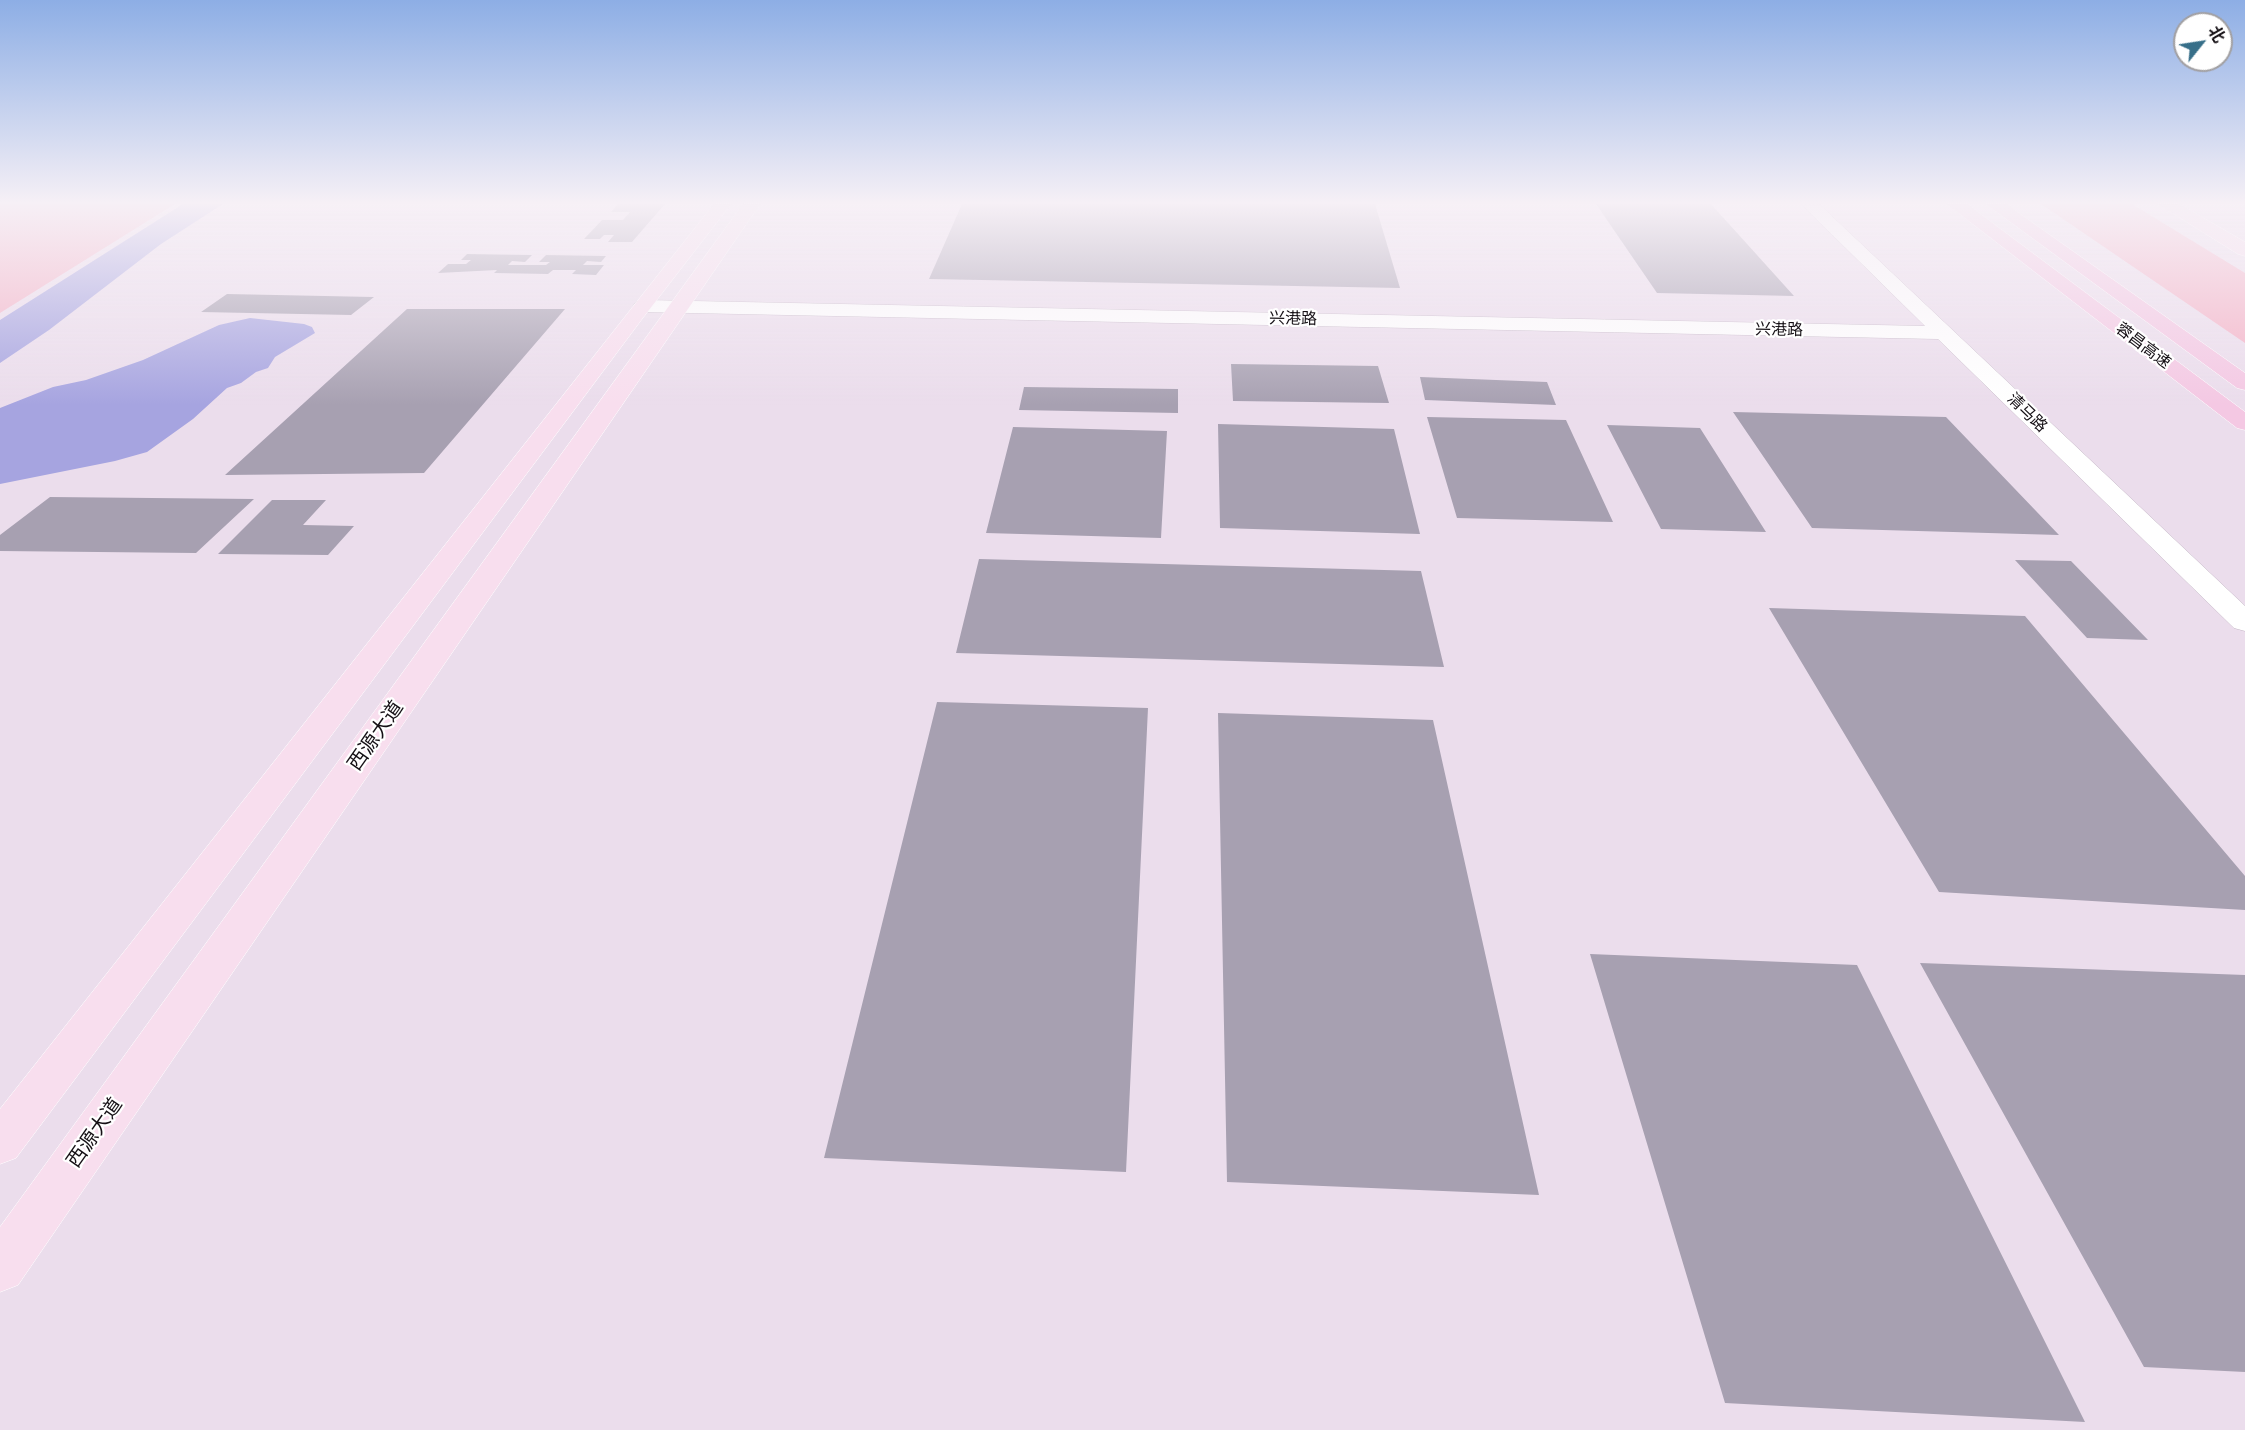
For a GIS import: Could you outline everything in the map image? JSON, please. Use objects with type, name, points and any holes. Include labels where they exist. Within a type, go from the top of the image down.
[{"type":"highway","name":"蓉昌高速","points":[[2043,271],[2245,423]]},
{"type":"highway","name":"蓉昌高速","points":[[2088,271],[2245,383]]},
{"type":"main road","points":[[0,1144],[670,271]]},
{"type":"main road","name":"西源大道","points":[[0,1268],[704,271]]},
{"type":"street","name":"清马路","points":[[1878,271],[2245,622]]},
{"type":"street","name":"兴港路","points":[[642,306],[1943,333]]},
{"type":"shaded area","points":[[0,271],[68,271],[0,313]]},
{"type":"shaded area","points":[[2139,271],[2241,271],[2245,273],[2245,343]]},
{"type":"water","points":[[78,271],[126,271],[49,330],[0,363],[0,320]]},
{"type":"water","points":[[250,318],[304,324],[312,327],[315,333],[275,357],[268,368],[227,388],[193,419],[147,452],[115,461],[0,484],[0,408],[53,387],[86,380],[143,360],[219,325]]},
{"type":"building","points":[[441,271],[483,271],[438,273]]},
{"type":"building","points":[[496,271],[552,271],[548,274],[494,273]]},
{"type":"building","points":[[575,271],[599,271],[596,275],[572,274]]},
{"type":"building","points":[[933,271],[1395,271],[1400,288],[929,279]]},
{"type":"building","points":[[1642,271],[1771,271],[1794,296],[1657,293]]},
{"type":"building","points":[[227,294],[374,297],[351,315],[201,312]]},
{"type":"building","points":[[407,309],[565,309],[424,473],[225,475]]},
{"type":"building","points":[[1231,364],[1378,366],[1389,403],[1233,401]]},
{"type":"building","points":[[1420,377],[1547,382],[1556,405],[1425,400]]},
{"type":"building","points":[[1024,387],[1178,389],[1178,413],[1019,410]]},
{"type":"building","points":[[1733,412],[1946,417],[2059,535],[1812,528]]},
{"type":"building","points":[[1427,417],[1566,420],[1613,522],[1457,518]]},
{"type":"building","points":[[1218,424],[1394,429],[1420,534],[1220,528]]},
{"type":"building","points":[[1607,425],[1700,428],[1766,532],[1661,529]]},
{"type":"building","points":[[1013,427],[1167,431],[1161,538],[986,533]]},
{"type":"building","points":[[50,497],[254,499],[196,553],[0,551],[0,535]]},
{"type":"building","points":[[272,500],[326,500],[303,525],[354,526],[328,555],[218,554]]},
{"type":"building","points":[[979,559],[1421,571],[1444,667],[956,653]]},
{"type":"building","points":[[2015,560],[2071,561],[2148,640],[2087,638]]},
{"type":"building","points":[[1769,608],[2025,616],[2245,876],[2245,910],[1939,892]]},
{"type":"building","points":[[937,702],[1148,708],[1126,1172],[824,1158]]},
{"type":"building","points":[[1218,713],[1433,720],[1539,1195],[1227,1182]]},
{"type":"building","points":[[1590,954],[1857,965],[2085,1422],[1725,1403]]},
{"type":"building","points":[[1920,963],[2245,975],[2245,1372],[2144,1367]]}]
